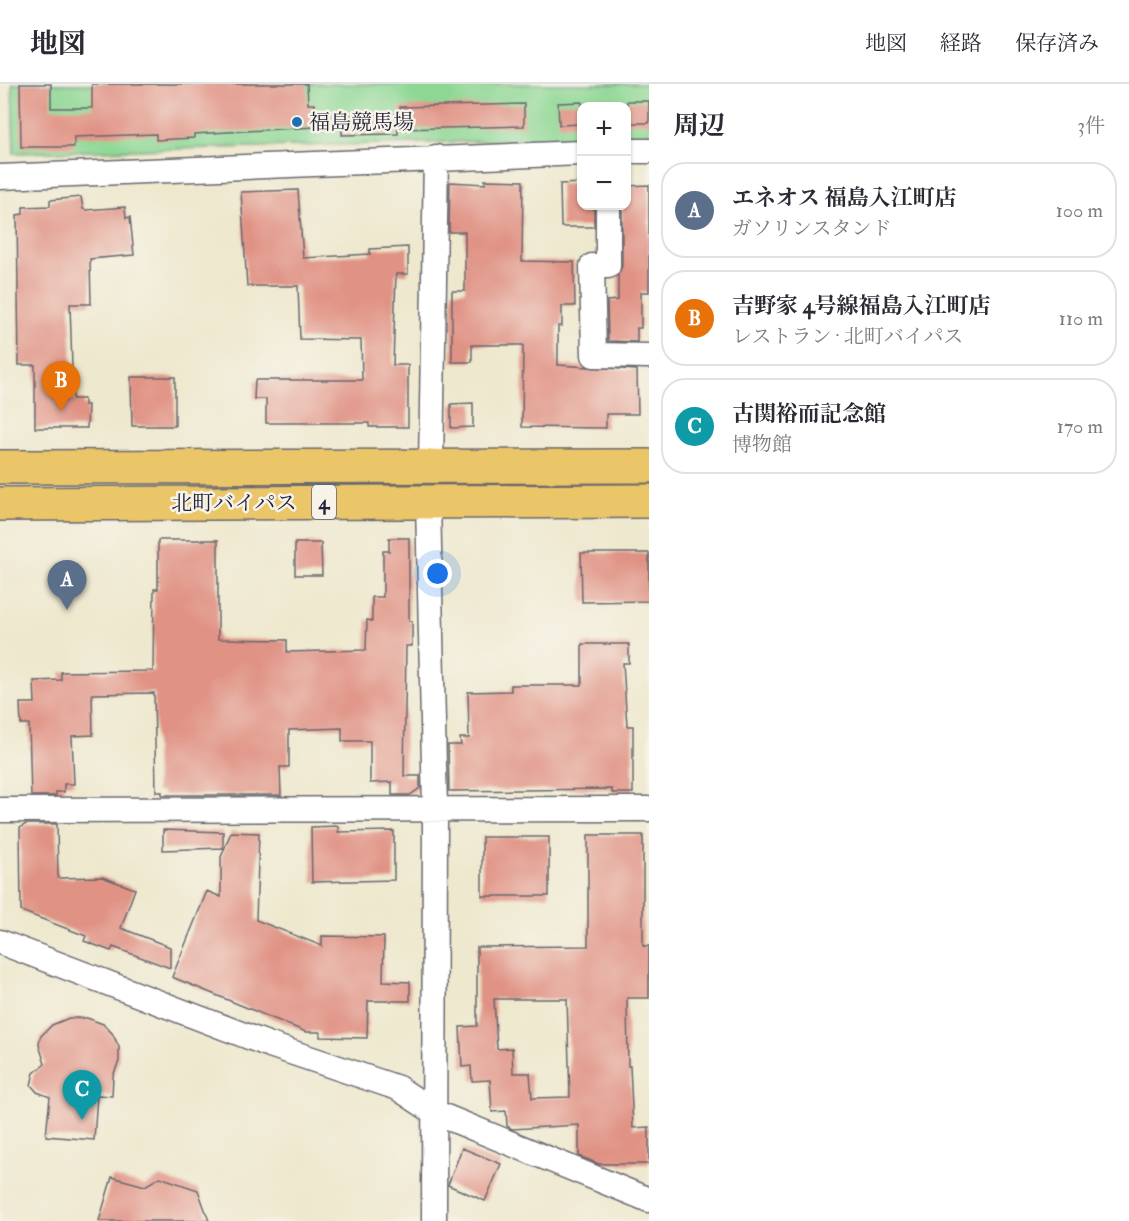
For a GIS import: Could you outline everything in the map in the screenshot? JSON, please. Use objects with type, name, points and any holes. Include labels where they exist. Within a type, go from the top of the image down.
[{"type":"highway","name":"北町バイパス","points":[[0,467],[649,466]]},
{"type":"highway","name":"北町バイパス","points":[[0,504],[649,501]]},
{"type":"street","points":[[631,152],[649,151]]},
{"type":"street","points":[[0,177],[436,157],[577,153]]},
{"type":"street","points":[[431,467],[436,157]]},
{"type":"street","points":[[608,210],[608,266],[591,266],[594,355],[649,356]]},
{"type":"street","points":[[428,502],[435,810],[434,1221]]},
{"type":"street","points":[[0,810],[649,809]]},
{"type":"street","points":[[0,942],[270,1046],[398,1088],[434,1112],[649,1200]]},
{"type":"green space","name":"福島競馬場","points":[[12,84],[649,84],[649,138],[631,138],[631,102],[577,102],[577,139],[14,153]]},
{"type":"building","points":[[20,84],[51,84],[51,108],[92,108],[92,84],[307,84],[308,104],[314,104],[315,127],[194,134],[194,138],[156,140],[156,134],[74,137],[74,147],[21,147]]},
{"type":"building","points":[[649,101],[649,123],[631,123],[631,102],[627,102]]},
{"type":"building","points":[[577,102],[577,124],[559,125],[558,103]]},
{"type":"building","points":[[524,104],[524,126],[400,129],[400,107]]},
{"type":"building","points":[[342,115],[397,115],[398,134],[342,135]]},
{"type":"building","points":[[485,180],[523,181],[522,261],[574,262],[575,306],[562,306],[562,326],[558,326],[558,365],[637,370],[638,414],[606,414],[606,428],[522,427],[523,345],[472,345],[472,362],[452,362],[452,291],[465,291],[465,232],[449,232],[450,182],[485,184]]},
{"type":"building","points":[[577,183],[577,210],[594,210],[594,227],[561,227],[560,184]]},
{"type":"building","points":[[649,185],[649,292],[641,292],[641,328],[637,328],[637,342],[608,341],[607,301],[618,300],[618,275],[622,266],[622,210],[631,210],[631,186]]},
{"type":"building","points":[[298,190],[303,258],[370,254],[370,249],[408,247],[408,274],[396,274],[393,365],[408,365],[408,427],[369,427],[369,423],[266,423],[266,399],[254,399],[255,380],[362,380],[361,340],[300,339],[298,286],[247,286],[241,192]]},
{"type":"building","points":[[81,197],[83,209],[86,210],[125,207],[126,218],[130,217],[134,255],[90,259],[91,304],[70,304],[73,399],[84,399],[84,405],[88,405],[87,428],[35,428],[35,365],[19,365],[17,215],[23,214],[23,207],[50,206],[50,200]]},
{"type":"building","points":[[131,377],[175,377],[175,426],[132,426]]},
{"type":"building","points":[[473,403],[473,427],[451,428],[451,404]]},
{"type":"building","points":[[389,538],[409,538],[409,621],[412,621],[412,646],[406,646],[404,776],[420,776],[420,788],[410,795],[392,795],[392,782],[370,783],[370,741],[342,741],[342,728],[289,730],[289,767],[280,767],[281,795],[162,795],[162,792],[156,792],[154,693],[92,694],[93,735],[72,736],[74,784],[64,784],[64,792],[56,792],[56,796],[31,796],[29,724],[21,724],[20,703],[35,703],[34,681],[61,680],[61,672],[153,671],[154,589],[158,589],[158,540],[218,540],[218,639],[287,640],[287,652],[366,650],[367,620],[372,621],[372,597],[383,597],[383,551],[389,551]]},
{"type":"building","points":[[295,543],[321,543],[322,575],[295,575]]},
{"type":"building","points":[[581,553],[649,553],[649,601],[582,602]]},
{"type":"building","points":[[582,644],[629,644],[629,663],[623,663],[627,726],[633,726],[633,793],[612,793],[612,789],[449,791],[448,745],[461,745],[460,738],[469,738],[468,692],[511,691],[511,685],[582,685]]},
{"type":"building","points":[[26,824],[57,824],[58,878],[102,877],[135,889],[121,928],[170,947],[170,968],[113,947],[111,951],[84,941],[86,936],[21,911],[20,828]]},
{"type":"building","points":[[338,826],[338,832],[394,831],[394,880],[312,882],[311,827]]},
{"type":"building","points":[[163,830],[223,832],[223,848],[163,850]]},
{"type":"building","points":[[231,832],[259,833],[256,920],[322,946],[322,936],[384,937],[383,981],[410,982],[410,1001],[368,1001],[367,1038],[320,1037],[320,1032],[306,1032],[172,977],[207,891],[221,897],[221,857]]},
{"type":"building","points":[[588,835],[643,835],[643,946],[649,946],[649,998],[627,998],[628,1066],[630,1066],[633,1128],[649,1127],[649,1164],[599,1164],[579,1156],[579,1125],[512,1129],[507,1126],[506,1111],[492,1112],[490,1080],[472,1081],[471,1066],[462,1067],[460,1027],[477,1026],[477,947],[588,946]],"holes":[[[494,999],[567,999],[570,1097],[532,1098],[530,1073],[513,1073],[512,1048],[497,1049]]]},
{"type":"building","points":[[482,837],[549,837],[549,896],[482,896]]},
{"type":"building","points":[[69,1018],[87,1018],[103,1024],[112,1033],[119,1047],[119,1061],[113,1076],[112,1096],[97,1095],[94,1140],[46,1136],[50,1097],[37,1092],[31,1085],[34,1073],[45,1064],[39,1045],[40,1037],[52,1025]]},
{"type":"building","points":[[462,1148],[501,1164],[485,1201],[448,1185]]},
{"type":"building","points":[[112,1177],[145,1186],[160,1177],[198,1190],[209,1221],[99,1221]]},
{"type":"place","name":"福島競馬場","points":[[297,122]]},
{"type":"place","name":"吉野家 4号線福島入江町店","points":[[61,411]]},
{"type":"place","name":"エネオス 福島入江町店","points":[[67,610]]},
{"type":"place","name":"古関裕而記念館","points":[[82,1120]]}]
